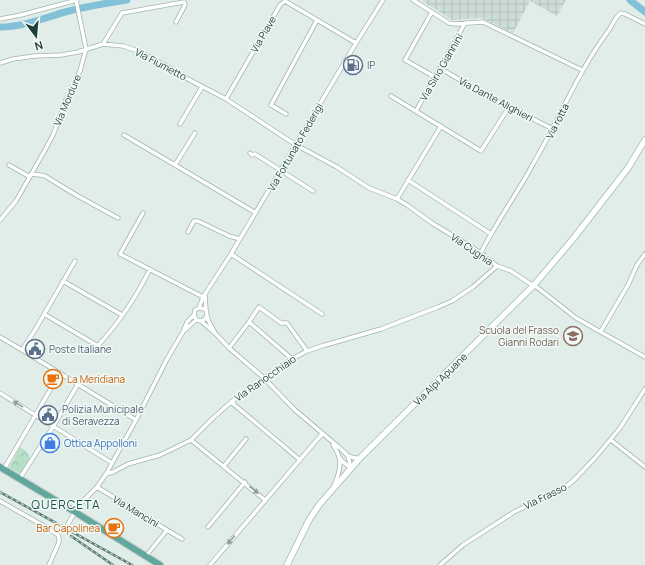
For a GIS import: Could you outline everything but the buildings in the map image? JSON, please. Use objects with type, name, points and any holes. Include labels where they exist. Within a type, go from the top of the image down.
[{"type":"main road","name":"Via Alpi Apuane","points":[[287,565],[309,520],[332,489],[360,458],[534,285],[573,239],[628,168],[645,140]]},
{"type":"main road","points":[[2,468],[160,565]]},
{"type":"street","name":"Via Fortunato Federigi","points":[[199,308],[204,296],[232,254],[356,43],[383,0]]},
{"type":"street","points":[[412,0],[449,23],[483,22],[582,70]]},
{"type":"street","points":[[0,19],[76,1]]},
{"type":"street","name":"Via Mordure","points":[[0,220],[2,213],[16,201],[53,135],[65,102],[80,71],[86,50],[76,1]]},
{"type":"street","name":"Via Piave","points":[[226,99],[280,5],[285,1],[356,43]]},
{"type":"street","points":[[103,44],[122,13],[184,2],[185,5],[176,22]]},
{"type":"street","points":[[432,12],[405,60],[434,77]]},
{"type":"street","name":"Via rotta","points":[[481,253],[553,129],[582,70],[618,15],[621,13],[625,14],[645,24]]},
{"type":"street","points":[[286,114],[271,105],[317,20]]},
{"type":"street","name":"Via Sirio Giannini","points":[[416,111],[466,23]]},
{"type":"street","name":"Via Fiumetto","points":[[0,63],[13,59],[61,55],[86,50],[103,44],[123,46],[138,51],[226,99],[296,145]]},
{"type":"street","name":"Via Dante Alighieri","points":[[440,68],[485,95],[553,129]]},
{"type":"street","points":[[180,124],[202,87]]},
{"type":"street","points":[[391,96],[481,151],[509,107]]},
{"type":"street","points":[[397,199],[441,126]]},
{"type":"street","points":[[175,165],[195,133]]},
{"type":"street","points":[[124,135],[256,214]]},
{"type":"street","name":"Via Cugnia","points":[[296,145],[337,167],[369,188],[397,199],[407,205],[432,224],[481,253],[497,266],[511,271],[530,284],[534,285],[576,318],[645,357]]},
{"type":"street","points":[[250,153],[252,155],[254,154],[313,191]]},
{"type":"street","points":[[9,165],[30,176],[45,176],[118,218]]},
{"type":"street","points":[[408,180],[491,234]]},
{"type":"street","points":[[143,213],[120,254],[204,296],[207,316],[217,336]]},
{"type":"street","points":[[188,232],[194,221],[198,221],[229,236],[240,239]]},
{"type":"street","points":[[232,254],[322,314]]},
{"type":"street","points":[[601,331],[628,285],[637,265],[645,254]]},
{"type":"street","points":[[22,350],[75,261]]},
{"type":"street","name":"Via Ranocchiaio","points":[[106,474],[128,464],[160,455],[191,440],[231,402],[292,358],[322,346],[381,329],[452,301],[473,287],[497,266]]},
{"type":"street","points":[[44,314],[97,347],[135,296],[150,269]]},
{"type":"street","points":[[63,281],[122,314]]},
{"type":"street","points":[[229,348],[259,307],[281,323],[287,322],[308,351]]},
{"type":"street","points":[[68,524],[82,502],[97,487],[106,474],[187,322],[194,315],[195,310],[199,308],[206,310]]},
{"type":"street","points":[[194,315],[196,320]]},
{"type":"street","points":[[201,321],[205,320],[207,316]]},
{"type":"street","points":[[196,320],[201,321],[330,441],[348,456],[360,458]]},
{"type":"street","points":[[183,332],[196,320]]},
{"type":"street","points":[[249,322],[292,358]]},
{"type":"street","points":[[0,337],[136,420]]},
{"type":"street","points":[[2,468],[60,373]]},
{"type":"street","points":[[20,478],[78,384]]},
{"type":"street","name":"Via Frasso","points":[[440,565],[463,545],[514,512],[564,488],[573,482],[611,440],[645,389]]},
{"type":"street","points":[[0,393],[112,463]]},
{"type":"street","points":[[231,402],[300,460]]},
{"type":"street","points":[[210,565],[322,434]]},
{"type":"street","points":[[224,466],[246,439]]},
{"type":"street","points":[[191,440],[245,482],[265,500]]},
{"type":"street","points":[[611,440],[645,467]]},
{"type":"street","points":[[330,441],[337,450],[343,462],[351,468]]},
{"type":"street","points":[[348,456],[351,468]]},
{"type":"street","points":[[332,489],[340,472],[340,458]]},
{"type":"street","points":[[208,527],[245,482]]},
{"type":"street","name":"Via Mancini","points":[[97,487],[167,530],[146,556]]},
{"type":"street","points":[[0,501],[58,535],[59,542],[49,565]]},
{"type":"street","points":[[167,530],[182,539]]},
{"type":"shaded area","points":[[421,0],[566,0],[557,16],[530,1],[513,33],[482,18],[452,20]]},
{"type":"green space","points":[[20,447],[26,451],[30,458],[21,473],[19,473],[10,468],[10,466]]},
{"type":"waterway","points":[[0,27],[26,24],[76,9],[127,0]]},
{"type":"waterway","points":[[630,0],[645,12]]},
{"type":"railway","points":[[0,492],[132,565]]},
{"type":"railway","points":[[71,536],[113,565]]},
{"type":"place","name":"IP","points":[[353,65]]},
{"type":"place","name":"Scuola del Frasso Gianni Rodari","points":[[573,336]]},
{"type":"place","name":"Poste Italiane","points":[[35,349]]},
{"type":"place","name":"La Meridiana","points":[[53,379]]},
{"type":"place","name":"Polizia Municipale di Seravezza","points":[[48,415]]},
{"type":"place","name":"Ottica Appolloni","points":[[50,443]]},
{"type":"place","name":"Bar Capolinea","points":[[114,528]]},
{"type":"district","name":"QUERCETA","points":[[66,505]]}]
